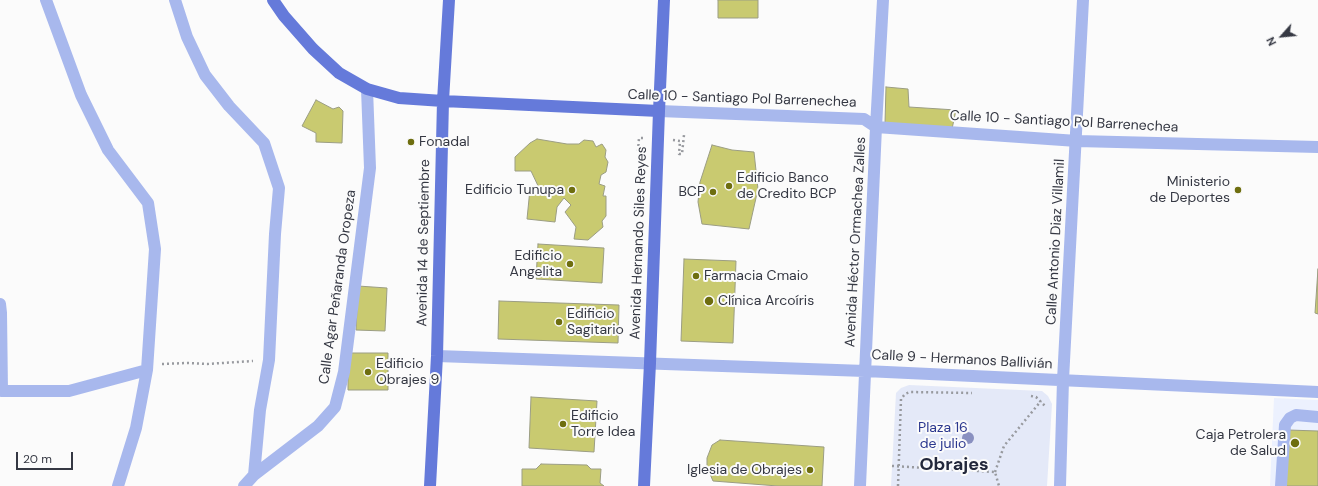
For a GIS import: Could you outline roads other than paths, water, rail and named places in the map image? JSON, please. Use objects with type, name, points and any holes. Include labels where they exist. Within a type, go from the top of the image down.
[{"type":"main road","name":"Calle 10 - Santiago Pol Barrenechea","points":[[273,0],[284,16],[313,49],[339,73],[367,89],[399,98],[659,111]]},
{"type":"main road","name":"Avenida 14 de Septiembre","points":[[430,486],[437,356],[443,101],[449,0]]},
{"type":"main road","name":"Avenida Hernando Siles Reyes","points":[[644,486],[664,0]]},
{"type":"street","points":[[46,0],[81,95],[108,150],[148,204],[155,249],[147,370],[136,428],[118,486]]},
{"type":"street","points":[[175,0],[187,37],[205,75],[229,106],[264,143],[279,188],[275,234],[269,360],[260,410],[254,475]]},
{"type":"street","name":"Avenida Héctor Ormachea Zalles","points":[[860,486],[883,0]]},
{"type":"street","name":"Calle Antonio Diaz Villamil","points":[[1060,486],[1063,380],[1083,0]]},
{"type":"street","name":"Calle Agar Peñaranda Oropeza","points":[[244,486],[254,475],[318,426],[335,407],[344,372],[370,168],[367,89]]},
{"type":"street","name":"Calle 10 - Santiago Pol Barrenechea","points":[[659,111],[864,119],[876,127],[1076,141],[1318,147]]},
{"type":"street","points":[[0,304],[2,391],[69,391],[147,370]]},
{"type":"street","name":"Calle 9 - Hermanos Ballivián","points":[[437,356],[865,371],[1318,392]]},
{"type":"street","points":[[1281,486],[1285,425],[1290,418],[1296,415],[1318,417]]},
{"type":"place","name":"Fonadal","points":[[411,142]]},
{"type":"place","name":"Edificio Banco de Credito BCP","points":[[729,186]]},
{"type":"place","name":"Edificio Tunupa","points":[[572,190]]},
{"type":"place","name":"Ministerio de Deportes","points":[[1238,190]]},
{"type":"place","name":"BCP","points":[[713,192]]},
{"type":"place","name":"Edificio Angelita","points":[[570,264]]},
{"type":"place","name":"Farmacia Cmaio","points":[[696,276]]},
{"type":"place","name":"Clínica Arcoíris","points":[[709,301]]},
{"type":"place","name":"Edificio Sagitario","points":[[559,322]]},
{"type":"place","name":"Edificio Obrajes 9","points":[[368,372]]},
{"type":"place","name":"Edificio Torre Idea","points":[[563,424]]},
{"type":"place","name":"Caja Petrolera de Salud","points":[[1295,443]]},
{"type":"place","name":"Iglesia de Obrajes","points":[[810,470]]},
{"type":"district","name":"Obrajes","points":[[954,465]]},
{"type":"park label","name":"Plaza 16 de julio","points":[[943,436]]}]
